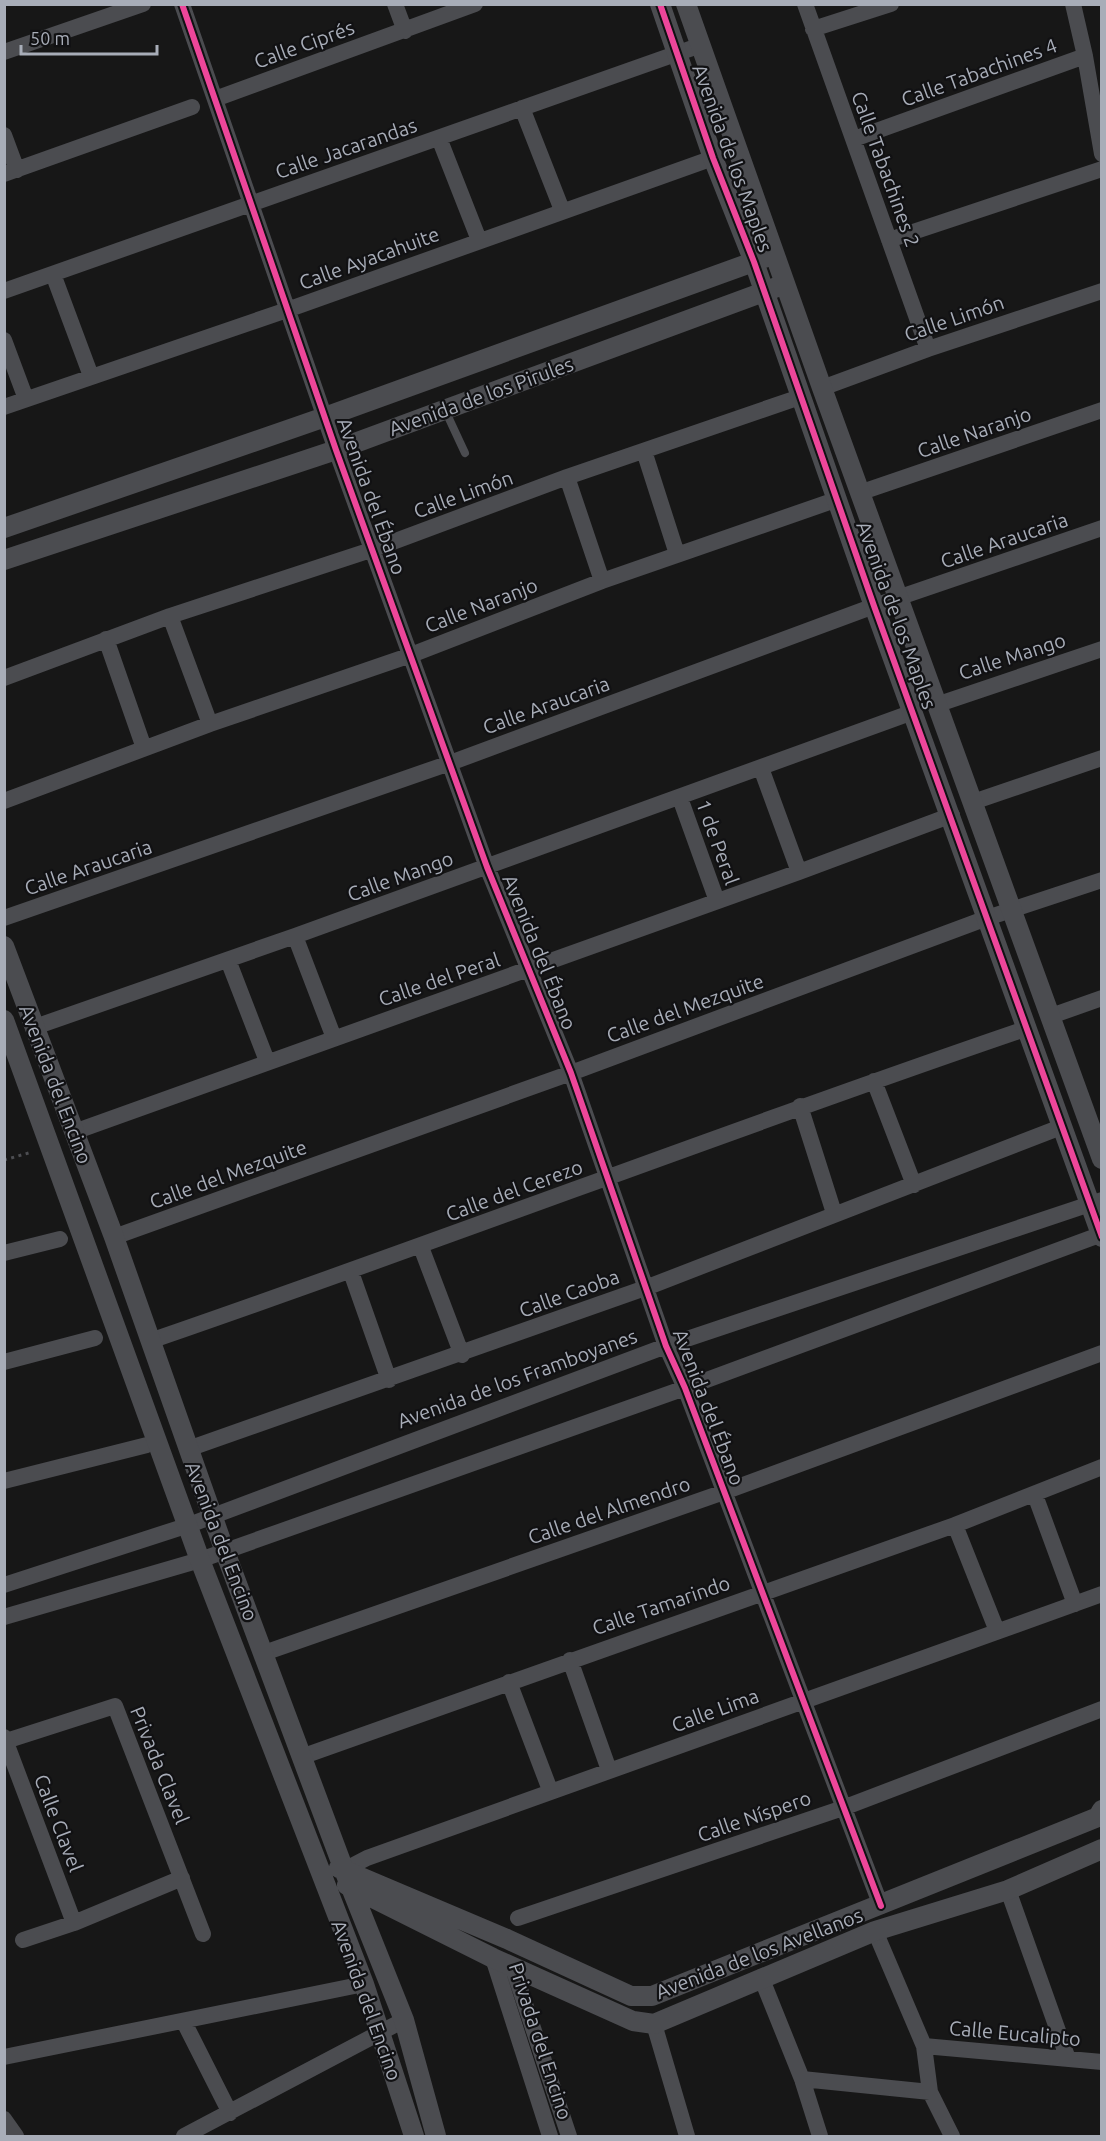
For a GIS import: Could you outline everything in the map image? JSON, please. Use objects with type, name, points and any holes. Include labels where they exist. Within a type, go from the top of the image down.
[{"type":"street","points":[[4,52],[143,4]]},
{"type":"street","name":"Avenida del Ébano","points":[[182,4],[336,450],[374,549],[487,867],[571,1073],[648,1287],[666,1346],[685,1388],[881,1906]]},
{"type":"street","points":[[395,4],[405,31]]},
{"type":"street","name":"Calle Ciprés","points":[[215,99],[475,4]]},
{"type":"street","name":"Avenida de los Maples","points":[[660,4],[713,158],[754,262],[874,606],[952,815],[1061,1126],[1096,1202],[1101,1235]]},
{"type":"street","name":"Avenida de los Maples","points":[[686,4],[859,493],[1011,911],[1051,1016],[1094,1118],[1101,1159]]},
{"type":"street","name":"Calle Tabachines 2","points":[[805,4],[928,349]]},
{"type":"street","points":[[813,29],[891,4]]},
{"type":"street","points":[[1073,4],[1085,56],[1101,154]]},
{"type":"street","name":"Calle Jacarandas","points":[[4,291],[701,45]]},
{"type":"street","name":"Calle Tabachines 4","points":[[854,139],[1085,56]]},
{"type":"street","points":[[4,135],[11,172],[192,107]]},
{"type":"street","points":[[522,108],[562,210]]},
{"type":"street","points":[[439,138],[479,240]]},
{"type":"street","name":"Calle Ayacahuite","points":[[4,407],[287,310],[713,158]]},
{"type":"street","points":[[890,240],[1101,169]]},
{"type":"street","name":"Avenida de los Pirules","points":[[4,528],[325,417],[775,255]]},
{"type":"street","points":[[53,274],[91,376]]},
{"type":"street","name":"Avenida de los Pirules","points":[[4,560],[336,450],[785,284]]},
{"type":"street","name":"Calle Limón","points":[[822,388],[928,349],[1101,291]]},
{"type":"street","points":[[4,340],[26,399]]},
{"type":"street","name":"Calle Limón","points":[[4,678],[170,616],[374,549],[567,477],[800,397]]},
{"type":"street","name":"Calle Naranjo","points":[[859,493],[1101,410]]},
{"type":"street","points":[[644,451],[677,555]]},
{"type":"street","points":[[567,477],[602,581]]},
{"type":"street","name":"Calle Naranjo","points":[[4,801],[210,724],[411,654],[602,581],[838,500]]},
{"type":"street","name":"Calle Araucaria","points":[[4,918],[450,764],[874,606],[1101,528]]},
{"type":"street","points":[[170,616],[210,724]]},
{"type":"street","points":[[106,639],[144,748]]},
{"type":"street","name":"Calle Mango","points":[[936,705],[1101,649]]},
{"type":"street","name":"Calle Mango","points":[[35,1027],[680,798],[913,712]]},
{"type":"street","points":[[973,802],[1101,758]]},
{"type":"street","points":[[761,768],[799,872]]},
{"type":"street","name":"1 de Peral","points":[[680,798],[717,901]]},
{"type":"street","name":"Calle del Peral","points":[[74,1132],[267,1061],[528,970],[952,815]]},
{"type":"street","name":"Calle del Mezquite","points":[[114,1237],[571,1073],[987,918],[1101,880]]},
{"type":"street","points":[[295,936],[334,1038]]},
{"type":"street","name":"Avenida del Encino","points":[[4,946],[114,1237],[224,1549],[347,1878],[404,2020],[436,2136]]},
{"type":"street","points":[[228,960],[267,1061]]},
{"type":"street","points":[[1051,1016],[1101,998]]},
{"type":"street","name":"Avenida del Encino","points":[[4,1020],[200,1560],[364,1984],[414,2136]]},
{"type":"street","name":"Calle del Cerezo","points":[[150,1341],[421,1247],[800,1106],[1028,1028]]},
{"type":"street","points":[[874,1081],[914,1185]]},
{"type":"street","points":[[800,1106],[834,1213]]},
{"type":"street","name":"Calle Caoba","points":[[188,1449],[390,1380],[648,1287],[1061,1126]]},
{"type":"street","name":"Avenida de los Framboyanes","points":[[4,1585],[189,1525],[666,1346],[1096,1202]]},
{"type":"street","points":[[4,1617],[200,1560],[224,1549],[685,1388],[1101,1235]]},
{"type":"street","points":[[4,1253],[60,1239]]},
{"type":"street","points":[[421,1247],[462,1354]]},
{"type":"street","points":[[351,1272],[390,1380]]},
{"type":"street","points":[[4,1362],[95,1338]]},
{"type":"street","name":"Calle del Almendro","points":[[264,1653],[724,1492],[1101,1353]]},
{"type":"street","points":[[4,1481],[147,1445]]},
{"type":"street","name":"Calle Tamarindo","points":[[302,1757],[570,1660],[956,1525],[1101,1467]]},
{"type":"street","points":[[1035,1495],[1075,1604]]},
{"type":"street","points":[[956,1525],[997,1631]]},
{"type":"street","name":"Calle Lima","points":[[347,1878],[367,1858],[550,1790],[1101,1594]]},
{"type":"street","points":[[570,1660],[609,1770]]},
{"type":"street","points":[[509,1682],[550,1790]]},
{"type":"street","name":"Privada Clavel","points":[[5,1739],[115,1706],[203,1934]]},
{"type":"street","name":"Calle Níspero","points":[[518,1918],[843,1808],[1101,1709]]},
{"type":"street","name":"Calle Clavel","points":[[5,1739],[74,1923]]},
{"type":"street","name":"Avenida de los Avellanos","points":[[318,1866],[507,1939],[631,1996],[652,1996],[1098,1817],[1101,1810]]},
{"type":"street","name":"Avenida de los Avellanos","points":[[347,1878],[493,1958],[633,2021],[654,2024],[761,1977],[875,1931],[1008,1890],[1101,1849]]},
{"type":"street","points":[[23,1940],[74,1923],[182,1878]]},
{"type":"street","points":[[1008,1890],[1068,2059]]},
{"type":"street","points":[[875,1931],[924,2046],[930,2092],[952,2136]]},
{"type":"street","name":"Privada del Encino","points":[[493,1958],[550,2136]]},
{"type":"street","name":"Privada del Encino","points":[[512,1965],[568,2136]]},
{"type":"street","points":[[761,1977],[802,2079],[820,2136]]},
{"type":"street","points":[[4,2057],[364,1984]]},
{"type":"street","points":[[184,2136],[404,2020]]},
{"type":"street","points":[[184,2022],[230,2113]]},
{"type":"street","points":[[654,2024],[687,2136]]},
{"type":"street","name":"Calle Eucalipto","points":[[924,2046],[1101,2062]]},
{"type":"street","points":[[802,2079],[930,2092]]},
{"type":"street","points":[[4,2119],[16,2136]]},
{"type":"lane","points":[[445,410],[465,453]]},
{"type":"path","points":[[4,1160],[51,1146]]},
{"type":"cycle path","points":[[182,4],[336,450],[487,867],[571,1073],[666,1346],[685,1388],[881,1906]]},
{"type":"cycle path","points":[[660,4],[713,158],[754,262],[874,606],[1102,1237]]}]
